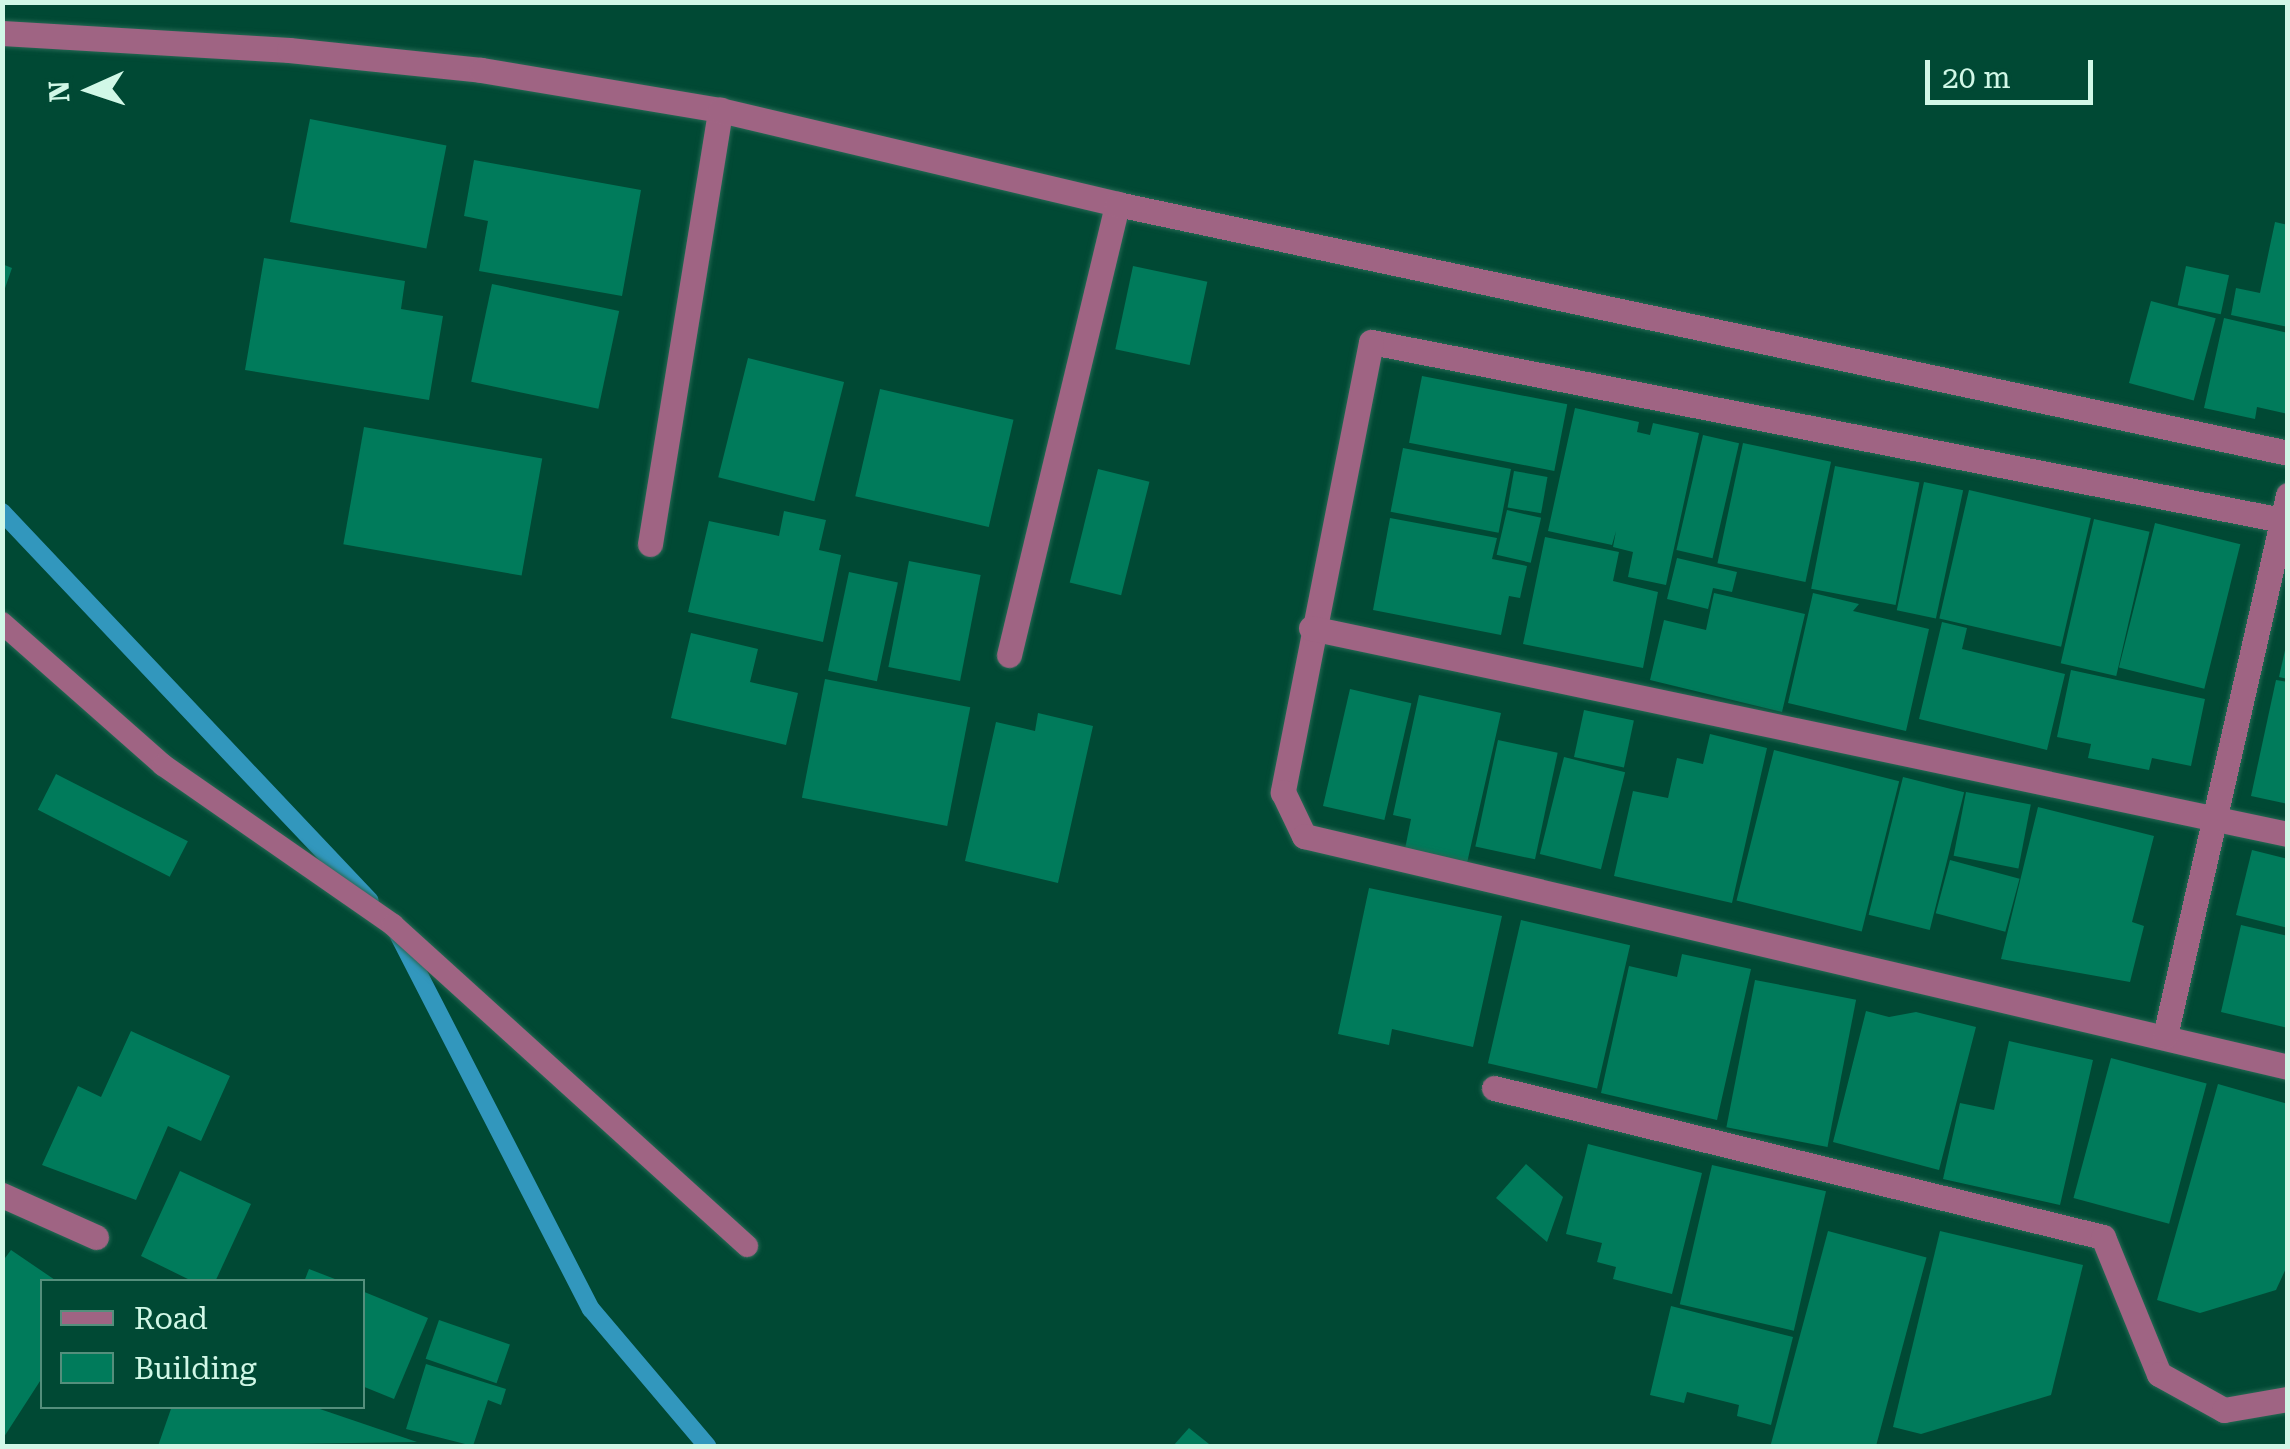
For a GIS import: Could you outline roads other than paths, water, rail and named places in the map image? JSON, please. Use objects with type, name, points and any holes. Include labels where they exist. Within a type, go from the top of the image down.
[{"type":"street","points":[[2,33],[289,50],[481,70],[720,110],[1117,204],[2288,453]]},
{"type":"street","points":[[650,544],[720,110]]},
{"type":"street","points":[[1009,655],[1117,204]]},
{"type":"street","points":[[2282,520],[1371,342],[1311,628],[1283,792],[1304,836],[2288,1067]]},
{"type":"street","points":[[2165,1036],[2211,818],[2288,494]]},
{"type":"street","points":[[1311,628],[2288,834]]},
{"type":"street","points":[[1494,1088],[2103,1237],[2158,1374],[2224,1410],[2288,1398]]},
{"type":"street","points":[[2,1194],[96,1238]]},
{"type":"lane","points":[[2,623],[164,765],[393,925],[747,1246]]},
{"type":"waterway","points":[[2,512],[370,901]]},
{"type":"waterway","points":[[397,932],[591,1309],[707,1446]]}]
